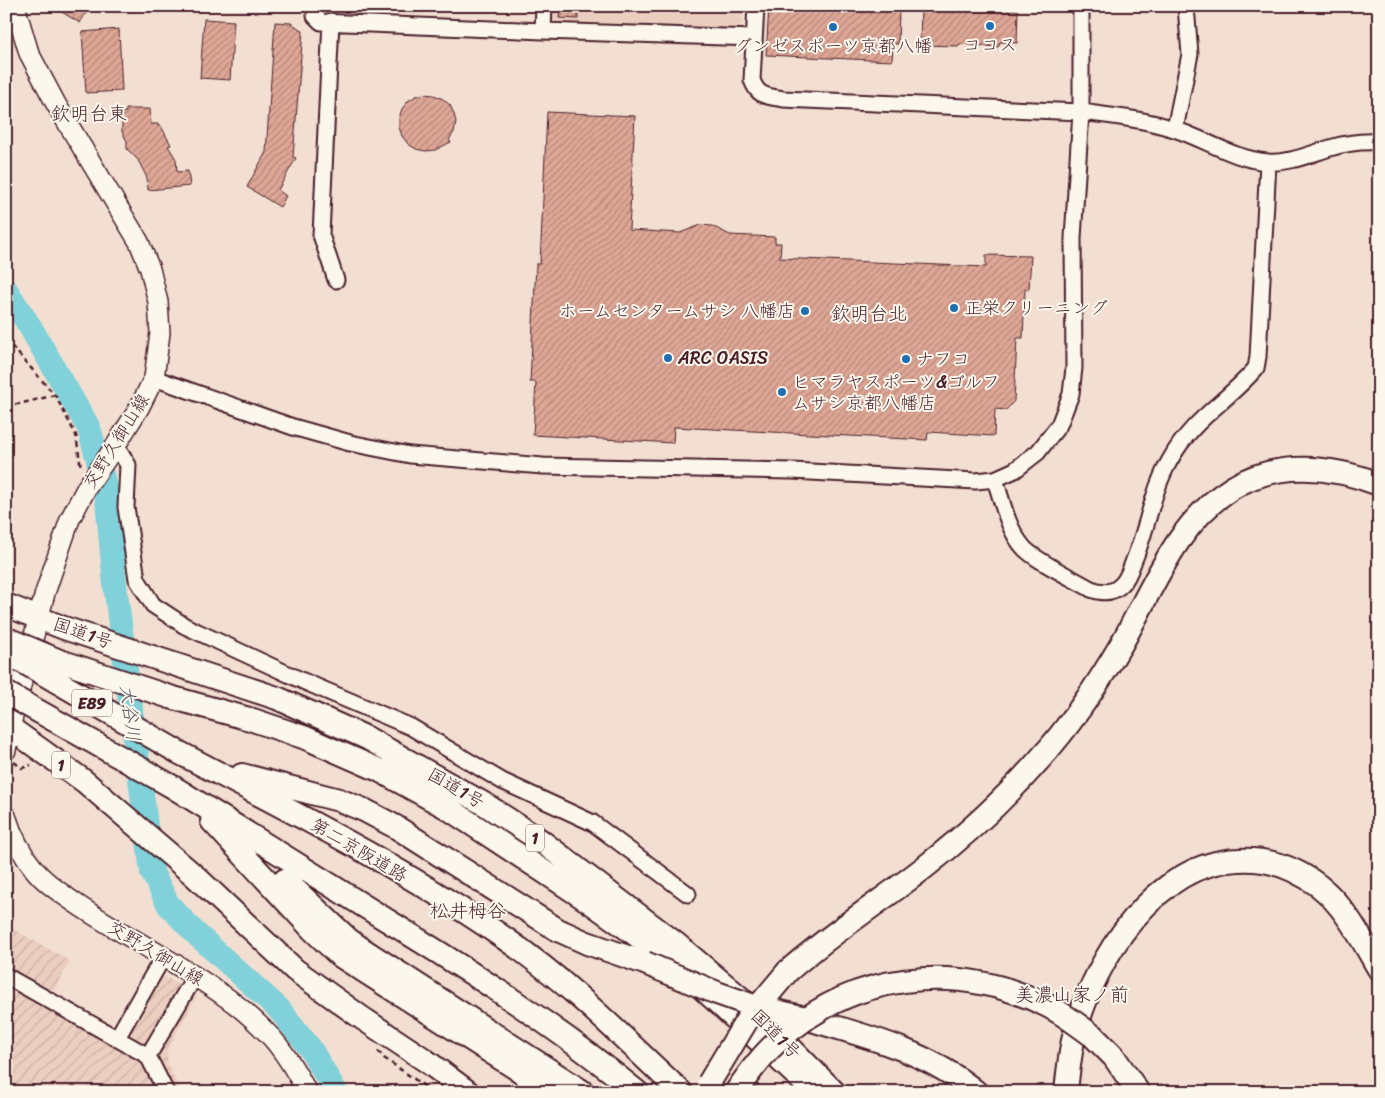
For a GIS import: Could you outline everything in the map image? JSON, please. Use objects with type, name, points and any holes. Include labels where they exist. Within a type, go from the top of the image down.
[{"type":"highway","points":[[704,1092],[746,1020],[788,971],[814,948],[917,873],[967,833],[1040,760],[1070,723],[1097,684],[1183,534],[1206,507],[1233,487],[1264,474],[1296,468],[1326,469],[1354,474],[1379,484]]},
{"type":"highway","name":"国道1号","points":[[6,605],[103,641],[277,698],[367,738],[486,805],[540,842],[675,943],[745,1002],[834,1092]]},
{"type":"highway","points":[[6,638],[57,660],[170,697],[253,720],[306,738],[379,770],[446,807],[590,902],[674,962],[815,1092]]},
{"type":"highway","name":"第二京阪道路","points":[[6,652],[188,757],[367,852],[507,940],[558,978],[681,1092]]},
{"type":"highway","name":"E89","points":[[6,693],[173,786],[436,950],[570,1040],[637,1092]]},
{"type":"highway","points":[[6,700],[75,732]]},
{"type":"highway","name":"1","points":[[8,726],[84,781],[185,867],[295,970],[468,1092]]},
{"type":"highway","points":[[188,757],[223,771],[339,800],[364,810],[396,826],[558,930],[587,944],[645,963],[717,994],[902,1048],[940,1066],[973,1089]]},
{"type":"highway","points":[[202,805],[212,820],[313,930],[339,955],[522,1072],[544,1092]]},
{"type":"highway","points":[[228,821],[243,841],[350,940],[583,1092]]},
{"type":"highway","points":[[1066,1092],[1070,1056],[1086,999],[1110,952],[1152,899],[1184,875],[1201,867],[1218,862],[1252,859],[1286,866],[1303,875],[1320,886],[1334,900],[1379,968]]},
{"type":"highway","points":[[736,1092],[761,1057],[775,1043],[818,1011],[857,992],[906,980],[939,978],[993,985],[1047,1005],[1070,1018],[1093,1036],[1114,1057],[1138,1092]]},
{"type":"main road","name":"交野久御山線","points":[[6,750],[8,726],[45,593],[70,519],[90,482],[113,450],[139,408],[154,378],[160,333],[158,302],[150,269],[139,242],[56,104],[29,53],[15,6]]},
{"type":"main road","name":"交野久御山線","points":[[6,816],[12,834],[23,855],[35,871],[88,912],[222,994],[272,1038],[295,1069],[307,1092]]},
{"type":"street","points":[[316,6],[315,16],[321,22],[754,38]]},
{"type":"street","points":[[543,31],[544,6]]},
{"type":"street","points":[[756,6],[752,80],[755,89],[763,95],[783,99],[1081,112],[1138,120],[1175,129],[1235,154],[1268,162],[1305,156],[1346,144],[1379,142]]},
{"type":"street","points":[[154,378],[293,427],[350,443],[410,455],[543,466],[792,471],[976,481],[995,479],[1014,470],[1038,452],[1059,425],[1071,394],[1074,368],[1073,238],[1081,112],[1081,6]]},
{"type":"street","points":[[1175,129],[1190,54],[1186,7],[1184,6]]},
{"type":"street","points":[[331,21],[321,235],[336,280]]},
{"type":"street","points":[[995,479],[1013,531],[1024,548],[1034,556],[1090,589],[1099,592],[1110,592],[1117,589],[1123,583],[1139,548],[1156,490],[1170,460],[1183,439],[1200,419],[1256,368],[1268,162]]},
{"type":"street","points":[[113,450],[128,465],[126,507],[137,579],[153,604],[194,630],[303,681],[410,727],[502,781],[593,823],[688,894]]},
{"type":"street","points":[[117,1038],[164,957]]},
{"type":"street","points":[[6,976],[148,1056],[166,1092]]},
{"type":"street","points":[[148,1056],[195,976]]},
{"type":"path","points":[[6,340],[55,395],[76,435],[81,466],[90,482]]},
{"type":"path","points":[[6,404],[19,404],[55,395]]},
{"type":"shaded area","points":[[549,6],[743,6],[742,24],[737,30],[556,24],[549,18]]},
{"type":"shaded area","points":[[6,925],[70,961],[52,994],[109,1026],[115,1024],[149,967],[197,996],[167,1050],[168,1064],[181,1092],[6,1092]]},
{"type":"green space","points":[[328,6],[371,6],[370,15],[328,8]]},
{"type":"building","points":[[52,6],[90,6],[80,23]]},
{"type":"building","points":[[560,6],[578,6],[578,19],[559,18]]},
{"type":"building","name":"グンゼスポーツ京都八幡","points":[[769,6],[889,6],[889,10],[899,10],[898,44],[893,44],[892,61],[766,55]]},
{"type":"building","points":[[921,6],[967,6],[1018,10],[1017,43],[1000,42],[998,47],[959,44],[958,46],[920,45]]},
{"type":"building","points":[[204,19],[234,21],[230,80],[200,78]]},
{"type":"building","points":[[275,22],[291,23],[303,31],[293,157],[296,158],[278,190],[286,196],[280,207],[247,187],[266,152]]},
{"type":"building","points":[[119,29],[122,91],[86,93],[82,32]]},
{"type":"building","points":[[434,95],[450,105],[456,122],[454,132],[449,140],[451,142],[435,150],[425,151],[416,149],[408,144],[402,136],[399,118],[402,109],[408,101],[416,96]]},
{"type":"building","points":[[126,109],[150,109],[151,124],[161,126],[171,145],[168,146],[176,159],[177,172],[188,171],[190,186],[148,190],[147,178],[138,160],[127,149],[127,141],[122,132],[122,112],[126,112]]},
{"type":"building","points":[[547,112],[635,116],[629,230],[680,233],[701,225],[712,226],[730,235],[775,237],[775,243],[781,243],[780,258],[986,267],[986,255],[1031,256],[1029,289],[1025,289],[1023,338],[1017,338],[1014,401],[1006,410],[995,409],[994,436],[928,432],[927,440],[674,427],[673,443],[533,435],[536,382],[530,382],[536,264],[540,264]]},
{"type":"waterway","name":"大谷川","points":[[6,290],[29,325],[89,428],[106,489],[115,585],[152,872],[168,904],[194,932],[279,1009],[310,1048],[336,1092]]},
{"type":"place","name":"ココス","points":[[990,26]]},
{"type":"place","name":"グンゼスポーツ京都八幡","points":[[833,27]]},
{"type":"place","name":"正栄クリーニング","points":[[954,308]]},
{"type":"place","name":"ホームセンタームサシ 八幡店","points":[[805,311]]},
{"type":"place","name":"ARC OASIS","points":[[668,358]]},
{"type":"place","name":"ナフコ","points":[[906,359]]},
{"type":"place","name":"ヒマラヤスポーツ&ゴルフ ムサシ京都八幡店","points":[[782,392]]},
{"type":"district","name":"欽明台東","points":[[89,113]]},
{"type":"district","name":"欽明台北","points":[[869,313]]},
{"type":"district","name":"松井栂谷","points":[[468,910]]},
{"type":"district","name":"美濃山家ノ前","points":[[1072,994]]}]
